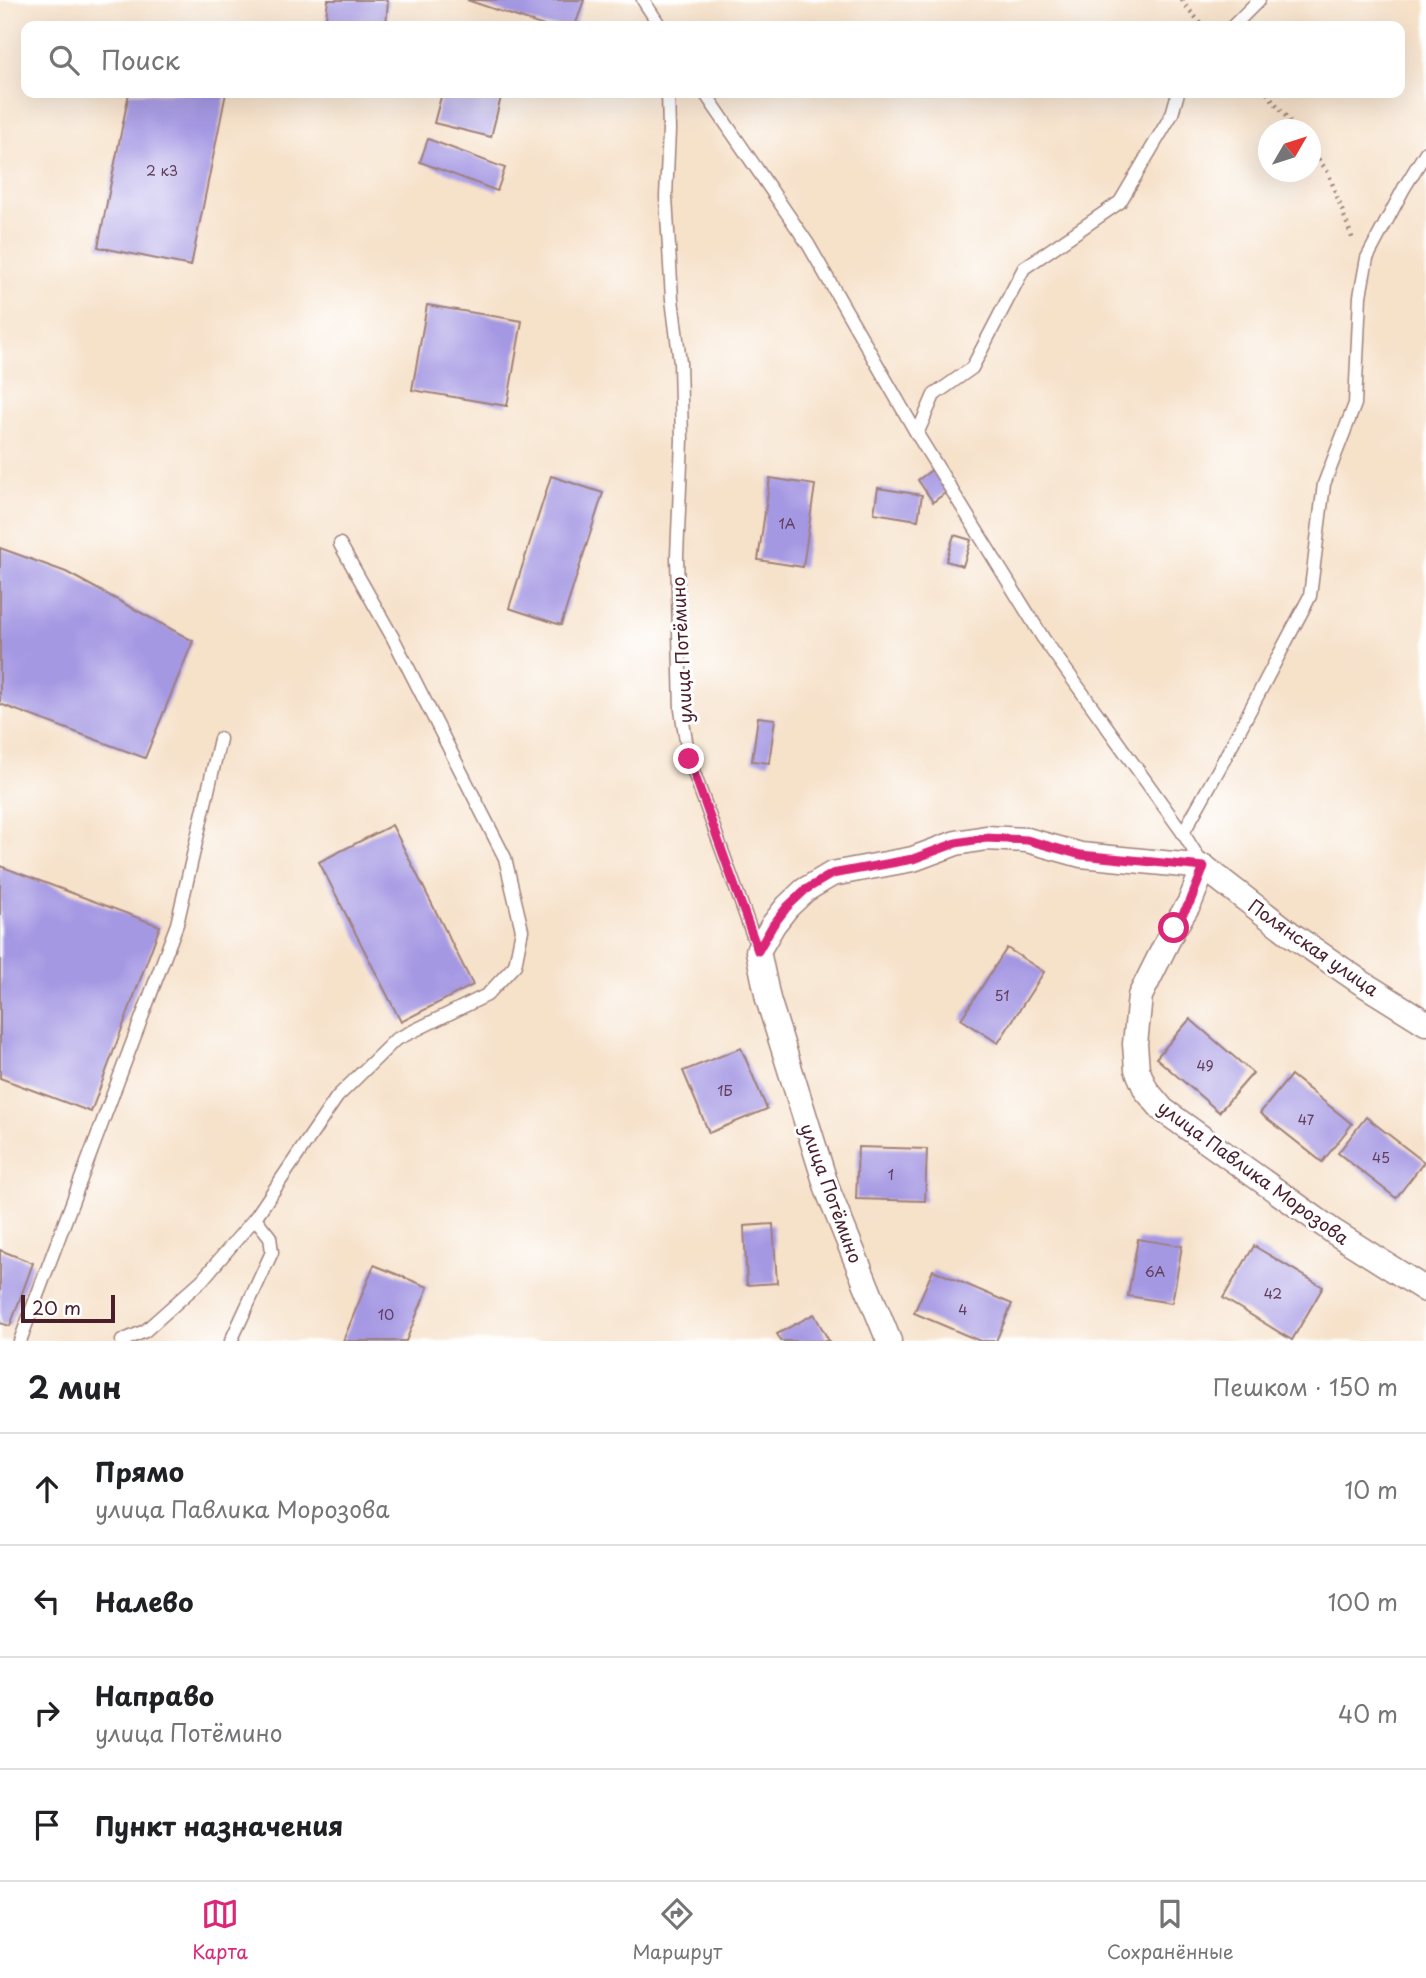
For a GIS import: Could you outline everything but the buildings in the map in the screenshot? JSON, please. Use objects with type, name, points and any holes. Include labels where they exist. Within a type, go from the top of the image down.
[{"type":"street","points":[[758,951],[787,907],[805,890],[832,874],[913,859],[956,843],[986,838],[1027,840],[1081,855],[1204,867]]},
{"type":"street","name":"Полянская улица","points":[[1204,867],[1292,935],[1426,1023]]},
{"type":"street","name":"улица Павлика Морозова","points":[[1204,867],[1190,902],[1140,996],[1135,1044],[1137,1069],[1146,1090],[1163,1110],[1334,1233],[1426,1290]]},
{"type":"street","name":"улица Потёмино","points":[[758,951],[768,999],[828,1191],[889,1341]]},
{"type":"lane","points":[[643,0],[657,21]]},
{"type":"lane","points":[[1238,21],[1259,0]]},
{"type":"lane","name":"улица Потёмино","points":[[668,98],[666,197],[672,299],[680,363],[682,440],[677,556],[681,710],[689,759],[758,951]]},
{"type":"lane","points":[[708,98],[808,244],[917,435],[1043,638],[1204,867]]},
{"type":"lane","points":[[917,435],[934,395],[972,368],[1024,268],[1119,202],[1172,114],[1177,98]]},
{"type":"lane","points":[[1182,833],[1310,596],[1324,484],[1355,404],[1360,296],[1367,258],[1426,152]]},
{"type":"lane","points":[[122,1341],[145,1331],[202,1280],[255,1218],[337,1097],[395,1040],[487,995],[514,965],[522,930],[505,858],[393,638],[340,544]]},
{"type":"lane","points":[[20,1341],[177,924],[220,739]]},
{"type":"lane","points":[[231,1341],[272,1252],[270,1237],[255,1218]]},
{"type":"path","points":[[1182,0],[1199,21]]},
{"type":"path","points":[[1271,98],[1288,119]]},
{"type":"path","points":[[1321,162],[1328,172],[1354,243]]},
{"type":"route","points":[[689,759],[758,951],[787,907],[805,890],[832,874],[913,859],[956,843],[986,838],[1027,840],[1081,855],[1204,867],[1190,902],[1174,928]]}]
